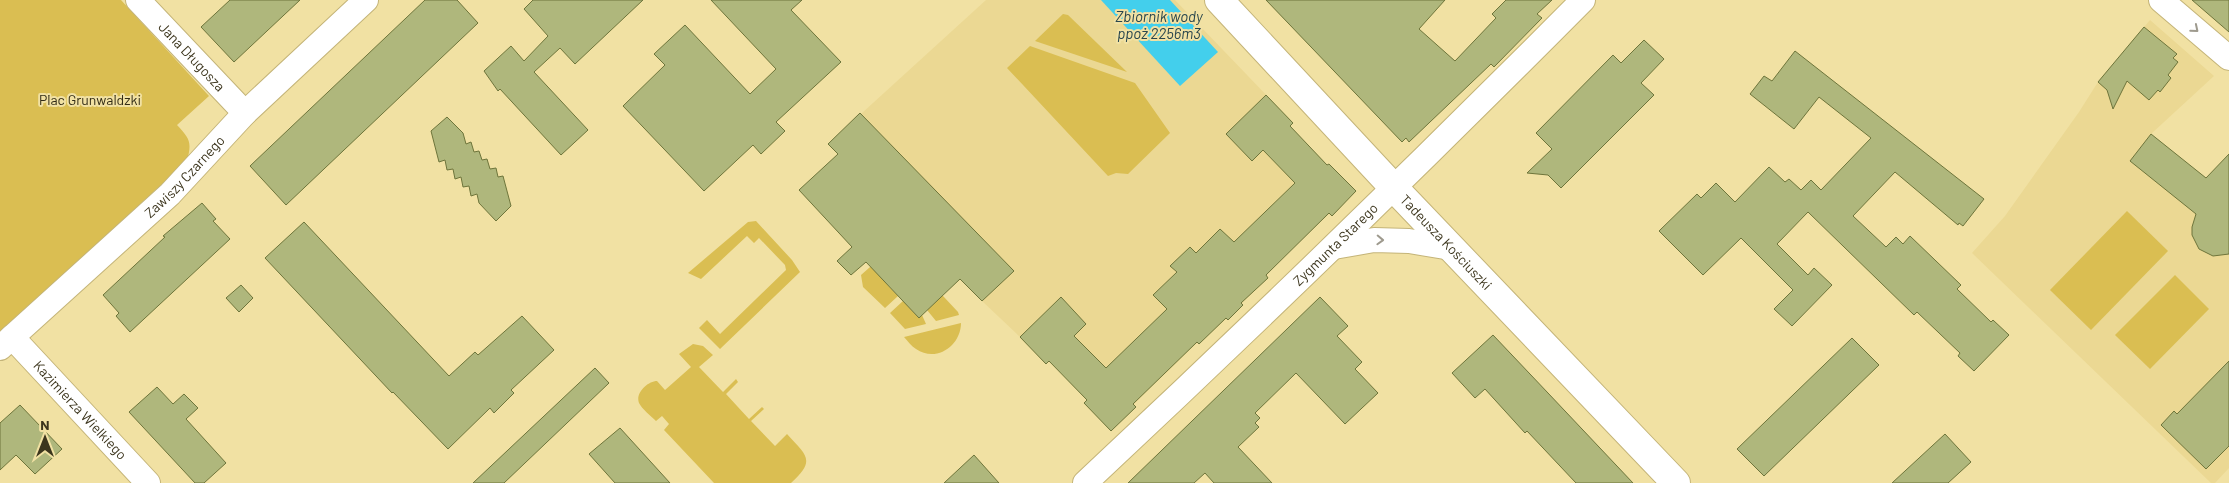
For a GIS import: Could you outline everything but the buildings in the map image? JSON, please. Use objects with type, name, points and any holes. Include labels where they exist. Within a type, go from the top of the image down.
[{"type":"street","name":"Jana Długosza","points":[[138,0],[245,113]]},
{"type":"street","name":"Zawiszy Czarnego","points":[[6,342],[170,194],[245,113],[366,0]]},
{"type":"street","name":"Tadeusza Kościuszki","points":[[1219,0],[1394,189],[1676,483]]},
{"type":"street","name":"Zygmunta Starego","points":[[1084,483],[1238,340],[1394,189],[1583,0]]},
{"type":"street","points":[[2161,0],[2229,58]]},
{"type":"street","points":[[1334,247],[1374,240],[1408,241],[1451,248]]},
{"type":"street","name":"Kazimierza Wielkiego","points":[[6,342],[148,483]]},
{"type":"shaded area","points":[[986,0],[1175,0],[1293,123],[1290,126],[1327,165],[1329,164],[1356,191],[1332,216],[1329,214],[1266,274],[1268,278],[1242,303],[1243,305],[1199,344],[1197,343],[1134,404],[1136,407],[1111,431],[1084,403],[1087,400],[1050,361],[1020,337],[982,301],[828,144]]},
{"type":"shaded area","points":[[2150,20],[2214,76],[2151,134],[2130,161],[2185,205],[2229,153],[2229,468],[2215,483],[2211,483],[1972,253],[2005,216],[2098,82]]},
{"type":"green space","name":"Plac Grunwaldzki","points":[[0,0],[121,0],[209,96],[177,125],[189,141],[187,161],[0,333]]},
{"type":"green space","points":[[1063,14],[1068,15],[1127,72],[1035,41]]},
{"type":"green space","points":[[1030,46],[1135,83],[1170,133],[1128,174],[1116,173],[1108,176],[1007,68]]},
{"type":"green space","points":[[2127,211],[2168,251],[2091,330],[2050,290]]},
{"type":"green space","points":[[756,221],[792,260],[800,272],[720,349],[699,328],[707,320],[720,334],[786,270],[785,265],[759,238],[754,243],[747,236],[701,279],[688,273],[748,222]]},
{"type":"green space","points":[[895,245],[882,279],[898,296],[885,308],[863,287],[861,275]]},
{"type":"green space","points":[[2175,275],[2209,309],[2150,369],[2115,335]]},
{"type":"green space","points":[[928,280],[959,315],[936,321],[927,310],[938,299]]},
{"type":"green space","points":[[903,301],[919,318],[922,315],[926,324],[905,329],[890,313]]},
{"type":"green space","points":[[961,323],[957,339],[946,350],[939,353],[924,353],[914,348],[904,337]]},
{"type":"green space","points":[[693,344],[703,346],[713,355],[699,367],[723,392],[736,379],[738,382],[726,394],[749,419],[762,407],[764,409],[751,421],[775,446],[787,434],[804,453],[806,463],[804,469],[791,483],[714,483],[664,430],[669,424],[662,416],[656,421],[640,405],[639,395],[646,385],[657,381],[665,390],[691,367],[679,354]]},
{"type":"water","name":"Zbiornik wody ppoż 2256m3","points":[[1101,0],[1170,0],[1218,52],[1180,86]]}]
